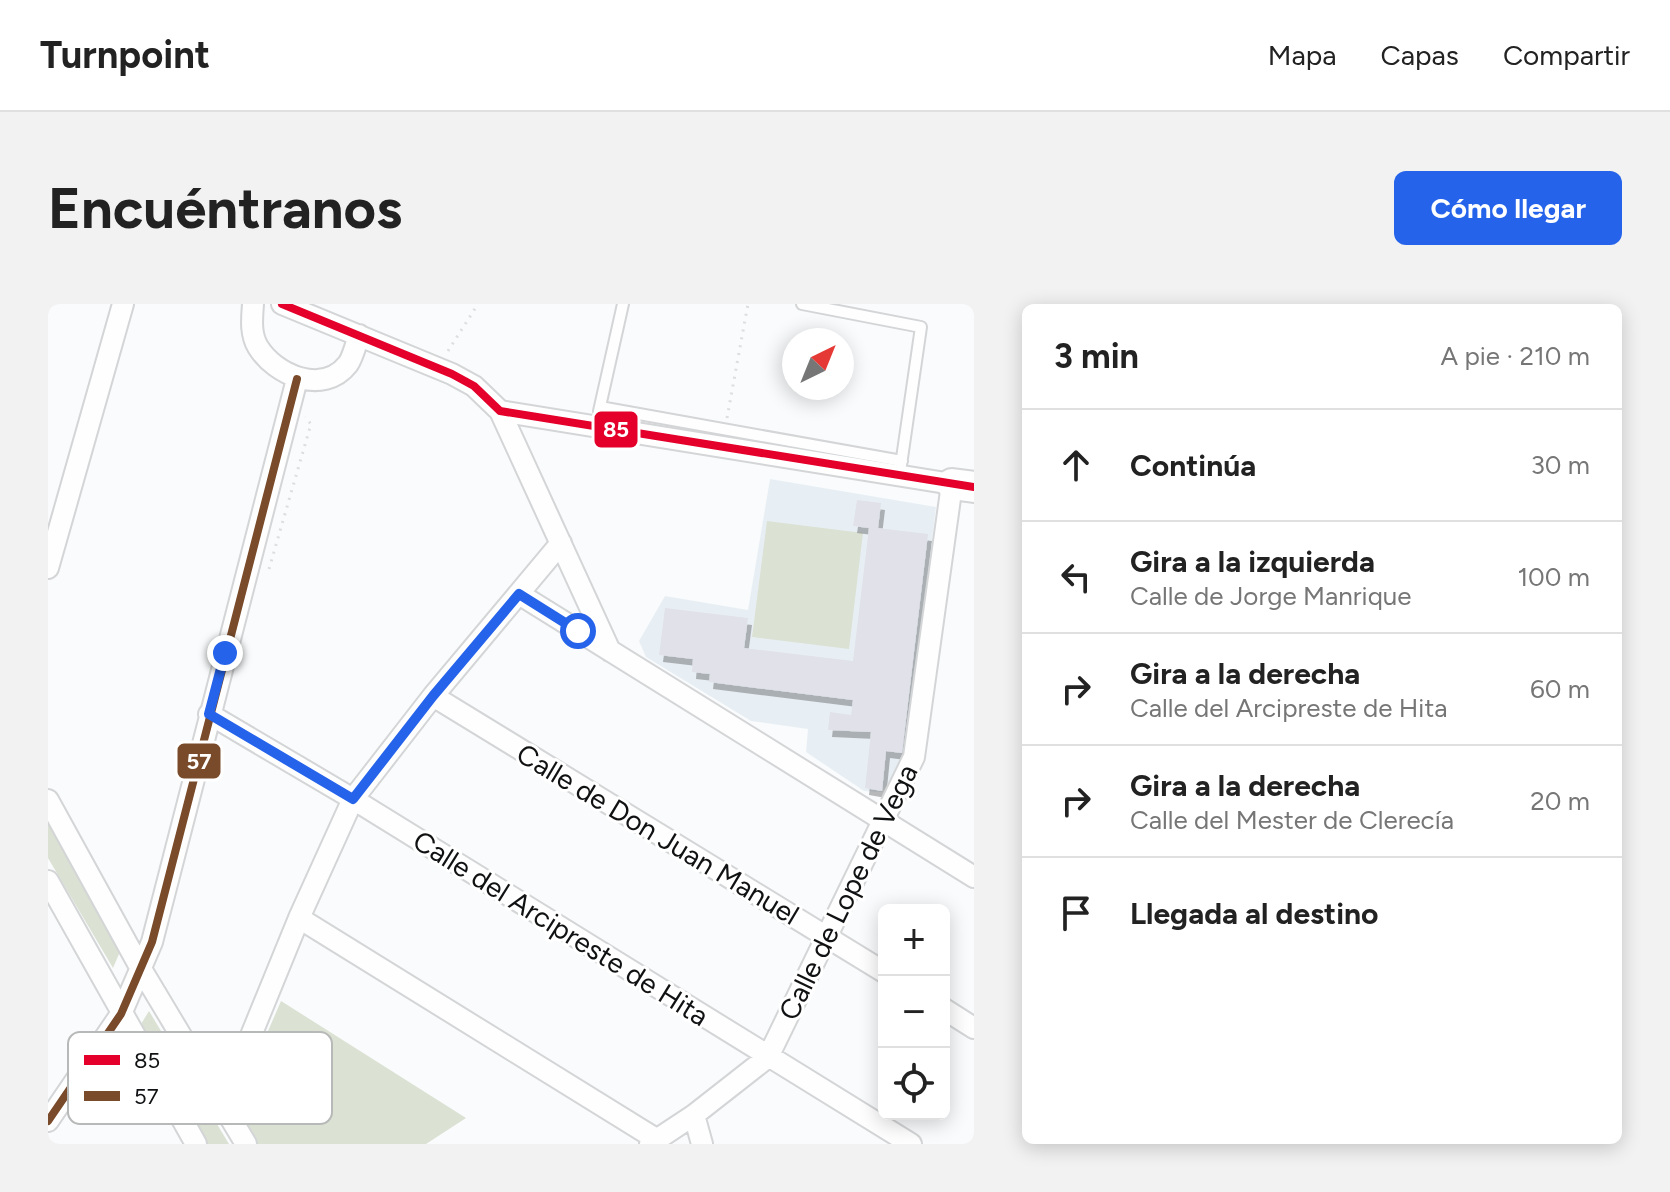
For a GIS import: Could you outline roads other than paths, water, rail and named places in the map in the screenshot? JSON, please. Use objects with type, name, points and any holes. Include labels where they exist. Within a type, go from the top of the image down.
[{"type":"street","points":[[48,568],[123,304]]},
{"type":"street","points":[[253,304],[252,330],[256,345],[266,357],[297,379],[311,381],[337,372],[348,364],[359,335]]},
{"type":"street","points":[[282,304],[437,367],[474,386],[500,411],[610,651]]},
{"type":"street","points":[[109,1032],[121,1014],[152,942],[297,379]]},
{"type":"street","points":[[500,411],[598,416],[900,468],[963,486]]},
{"type":"street","name":"Calle de Lope de Vega","points":[[653,1142],[694,1115],[768,1057],[884,822],[914,757],[963,486]]},
{"type":"street","points":[[252,1032],[299,918],[353,799],[433,696],[561,543]]},
{"type":"street","points":[[519,594],[974,877]]},
{"type":"street","name":"Calle de Don Juan Manuel","points":[[433,696],[878,968]]},
{"type":"street","name":"Calle del Arcipreste de Hita","points":[[209,714],[353,799],[911,1144]]},
{"type":"street","points":[[48,800],[179,1032]]},
{"type":"street","points":[[48,881],[131,1032]]},
{"type":"street","points":[[299,918],[653,1142]]},
{"type":"street","points":[[950,1013],[974,1028]]},
{"type":"street","points":[[48,1121],[68,1092]]},
{"type":"street","points":[[694,1115],[702,1144]]},
{"type":"street","points":[[184,1124],[196,1144]]},
{"type":"street","points":[[234,1124],[246,1144]]},
{"type":"lane","points":[[623,304],[598,416],[724,429],[900,468],[921,327],[802,304]]}]
